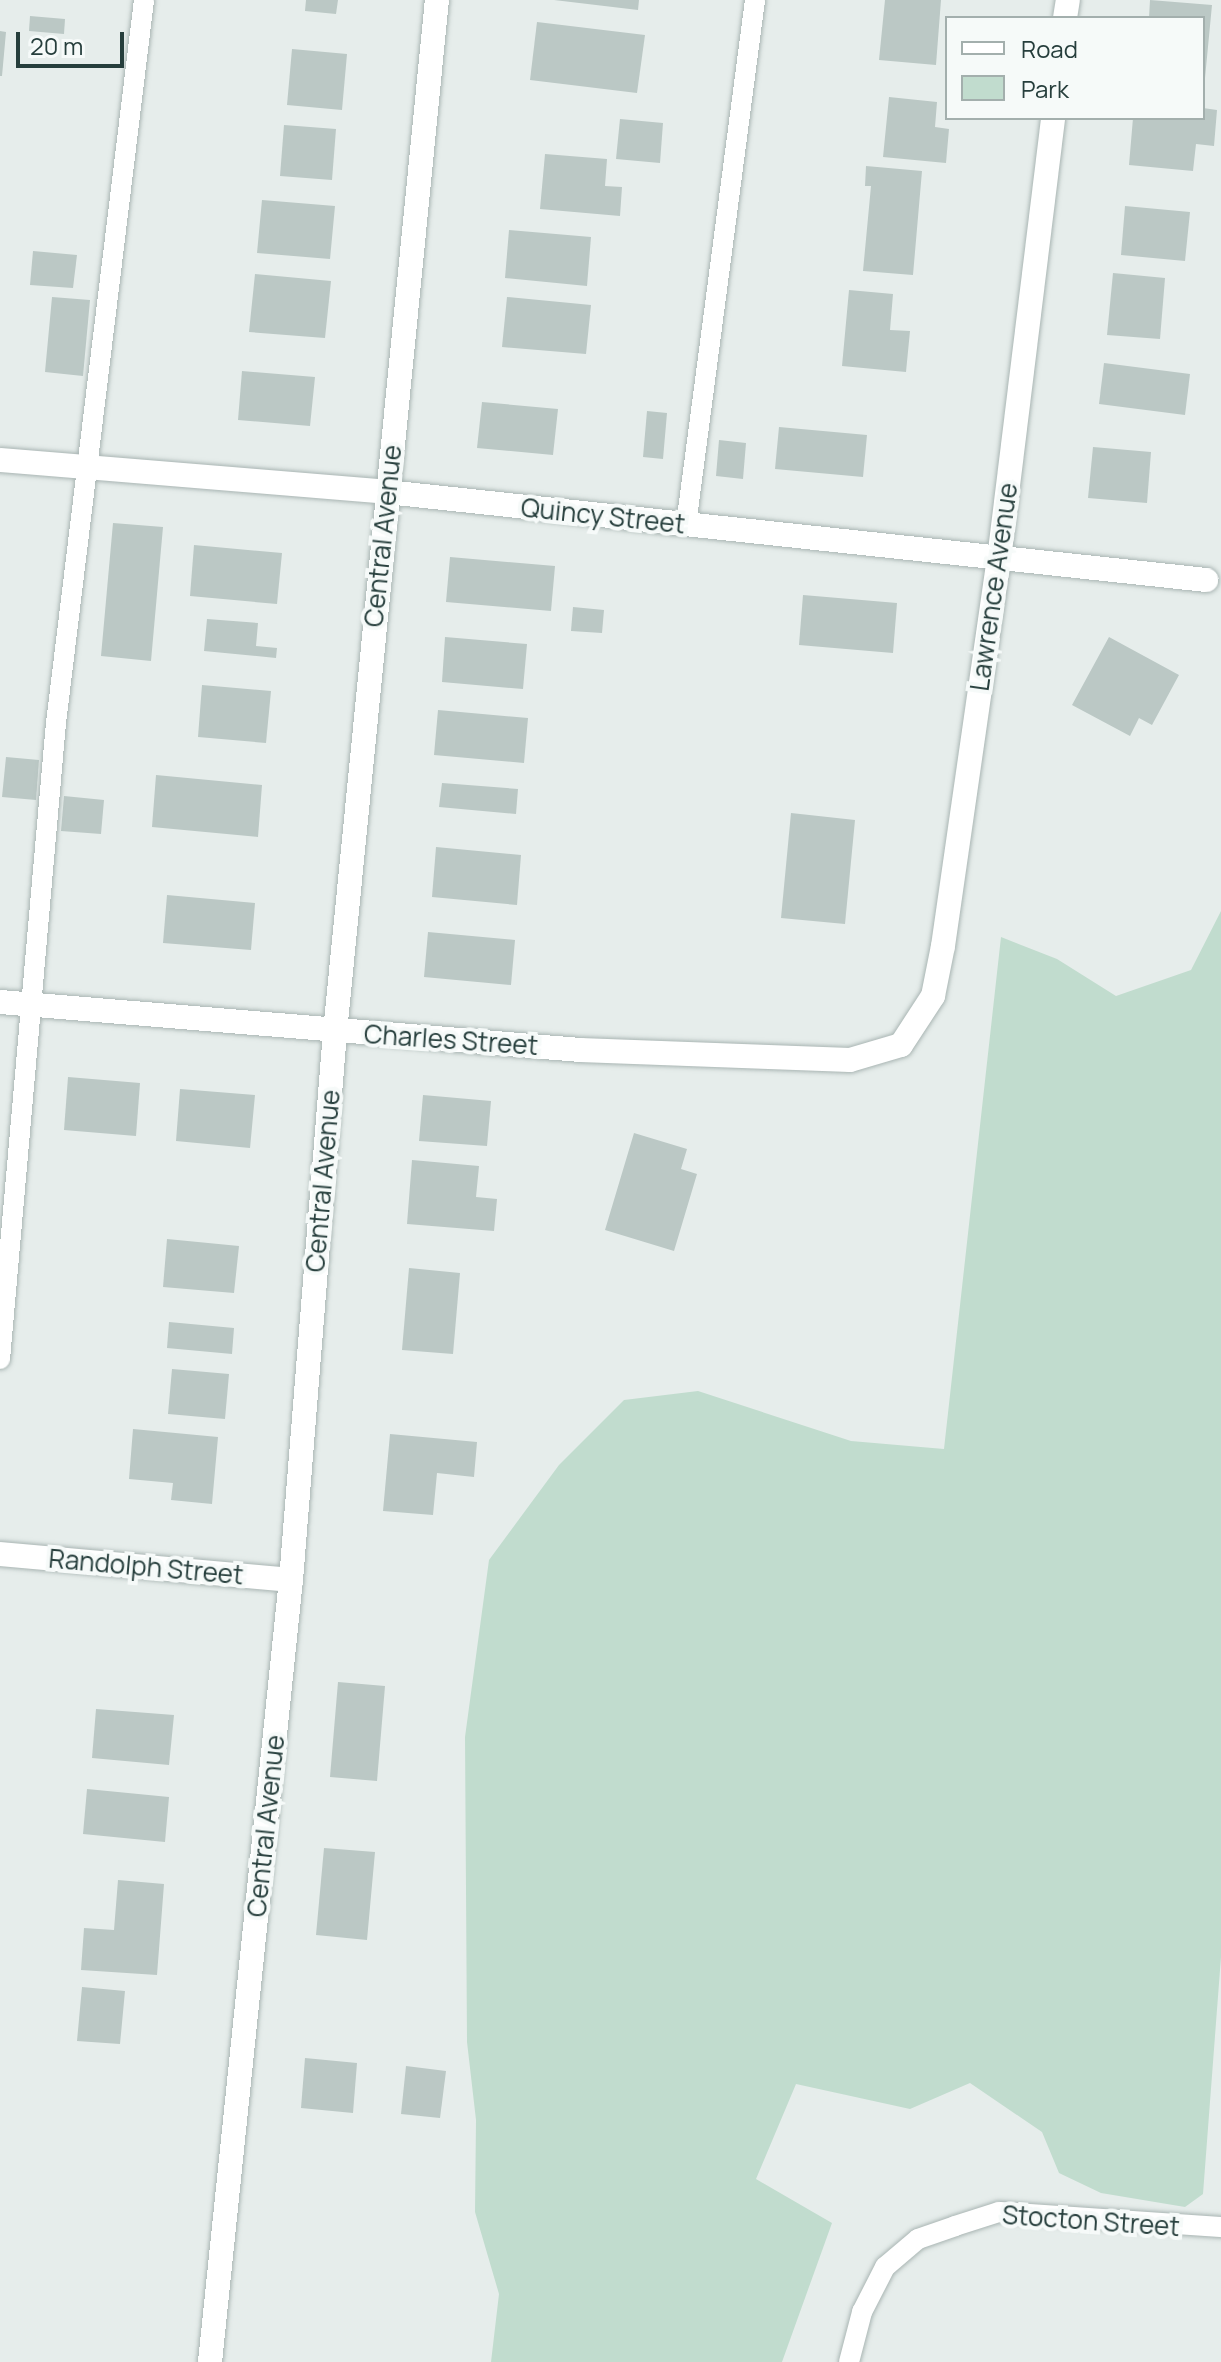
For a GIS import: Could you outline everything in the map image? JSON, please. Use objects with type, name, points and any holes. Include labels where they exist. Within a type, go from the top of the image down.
[{"type":"street","name":"Central Avenue","points":[[210,2362],[291,1580],[335,1032],[437,0]]},
{"type":"street","name":"Lawrence Avenue","points":[[901,1045],[933,996],[999,559],[1053,120]]},
{"type":"street","name":"Quincy Street","points":[[0,460],[387,492],[999,559],[1214,578]]},
{"type":"street","name":"Charles Street","points":[[0,1002],[580,1050],[850,1060],[901,1045]]},
{"type":"street","name":"Randolph Street","points":[[0,1554],[291,1580]]},
{"type":"lane","points":[[0,1359],[35,1005],[56,723],[91,467],[144,0]]},
{"type":"lane","points":[[686,525],[755,0]]},
{"type":"lane","name":"Stocton Street","points":[[849,2362],[862,2312],[885,2267],[918,2239],[999,2212],[1221,2227]]},
{"type":"green space","points":[[1221,911],[1221,1957],[1203,2194],[1185,2207],[1101,2193],[1059,2173],[1042,2132],[970,2083],[910,2109],[796,2084],[756,2179],[832,2223],[782,2362],[491,2362],[499,2294],[475,2212],[476,2120],[467,2042],[465,1737],[489,1560],[559,1465],[624,1400],[698,1391],[851,1441],[944,1449],[1001,937],[1057,959],[1116,996],[1191,970]]},
{"type":"building","points":[[306,0],[338,0],[336,14],[305,11]]},
{"type":"building","points":[[554,0],[639,0],[638,10]]},
{"type":"building","points":[[885,0],[941,0],[936,65],[879,60]]},
{"type":"building","points":[[1150,0],[1212,5],[1205,78],[1205,16],[1149,16]]},
{"type":"building","points":[[30,16],[65,19],[64,34],[29,31]]},
{"type":"building","points":[[537,22],[645,35],[637,93],[530,80]]},
{"type":"building","points":[[0,31],[6,32],[2,76],[0,76]]},
{"type":"building","points":[[292,49],[347,54],[342,110],[287,105]]},
{"type":"building","points":[[889,97],[937,102],[935,127],[949,129],[946,163],[883,157]]},
{"type":"building","points":[[1205,108],[1217,110],[1214,146],[1196,144],[1193,171],[1129,165],[1133,120],[1205,120]]},
{"type":"building","points":[[620,119],[663,123],[660,163],[616,159]]},
{"type":"building","points":[[284,125],[336,129],[332,180],[280,176]]},
{"type":"building","points":[[545,154],[607,159],[605,186],[622,187],[620,216],[540,209]]},
{"type":"building","points":[[866,166],[922,171],[913,275],[863,271],[871,186],[865,186]]},
{"type":"building","points":[[262,200],[335,206],[330,259],[257,253]]},
{"type":"building","points":[[1125,206],[1190,212],[1185,261],[1121,255]]},
{"type":"building","points":[[509,230],[591,237],[587,286],[505,278]]},
{"type":"building","points":[[33,251],[77,255],[73,288],[30,285]]},
{"type":"building","points":[[1113,273],[1165,278],[1160,339],[1107,335]]},
{"type":"building","points":[[255,274],[331,281],[325,338],[249,332]]},
{"type":"building","points":[[849,290],[893,294],[890,330],[910,331],[906,372],[842,366]]},
{"type":"building","points":[[52,297],[90,300],[83,376],[45,372]]},
{"type":"building","points":[[507,297],[591,305],[586,354],[502,347]]},
{"type":"building","points":[[1104,363],[1190,374],[1185,415],[1099,404]]},
{"type":"building","points":[[242,371],[315,377],[310,426],[238,420]]},
{"type":"building","points":[[482,402],[558,409],[553,455],[477,448]]},
{"type":"building","points":[[647,411],[667,413],[663,459],[643,457]]},
{"type":"building","points":[[779,427],[867,435],[863,477],[775,469]]},
{"type":"building","points":[[719,440],[746,443],[743,479],[716,476]]},
{"type":"building","points":[[1093,447],[1151,452],[1147,503],[1088,498]]},
{"type":"building","points":[[113,523],[163,527],[151,661],[101,656]]},
{"type":"building","points":[[194,545],[282,553],[277,604],[190,596]]},
{"type":"building","points":[[450,557],[555,566],[551,611],[446,602]]},
{"type":"building","points":[[803,595],[897,603],[893,653],[799,645]]},
{"type":"building","points":[[573,607],[604,610],[602,633],[571,631]]},
{"type":"building","points":[[207,619],[258,623],[256,646],[277,648],[276,658],[204,651]]},
{"type":"building","points":[[445,637],[527,644],[523,689],[442,682]]},
{"type":"building","points":[[1109,637],[1179,675],[1152,725],[1139,718],[1130,736],[1072,705]]},
{"type":"building","points":[[202,685],[271,691],[266,743],[198,737]]},
{"type":"building","points":[[438,710],[528,718],[524,763],[434,755]]},
{"type":"building","points":[[6,757],[39,760],[36,800],[2,797]]},
{"type":"building","points":[[156,775],[262,785],[258,837],[152,827]]},
{"type":"building","points":[[442,783],[518,789],[516,814],[439,807]]},
{"type":"building","points":[[64,796],[104,800],[101,834],[61,831]]},
{"type":"building","points":[[791,813],[855,820],[845,924],[781,918]]},
{"type":"building","points":[[436,847],[521,855],[517,905],[432,897]]},
{"type":"building","points":[[167,895],[255,903],[251,950],[163,943]]},
{"type":"building","points":[[428,932],[515,940],[511,985],[424,977]]},
{"type":"building","points":[[68,1077],[140,1083],[136,1136],[64,1130]]},
{"type":"building","points":[[180,1089],[255,1095],[250,1148],[176,1141]]},
{"type":"building","points":[[423,1095],[491,1101],[487,1146],[419,1141]]},
{"type":"building","points":[[634,1133],[687,1149],[681,1169],[697,1174],[674,1251],[605,1230]]},
{"type":"building","points":[[412,1160],[479,1166],[476,1197],[497,1199],[494,1231],[407,1224]]},
{"type":"building","points":[[167,1239],[239,1246],[234,1293],[163,1287]]},
{"type":"building","points":[[409,1268],[460,1273],[453,1354],[402,1350]]},
{"type":"building","points":[[169,1322],[234,1328],[232,1354],[167,1348]]},
{"type":"building","points":[[172,1369],[229,1374],[225,1419],[168,1414]]},
{"type":"building","points":[[133,1429],[218,1437],[212,1504],[171,1500],[173,1483],[129,1479]]},
{"type":"building","points":[[390,1434],[477,1442],[474,1477],[437,1473],[433,1515],[383,1511]]},
{"type":"building","points":[[338,1682],[385,1686],[377,1781],[330,1777]]},
{"type":"building","points":[[96,1709],[174,1715],[169,1765],[92,1758]]},
{"type":"building","points":[[87,1789],[169,1797],[165,1842],[83,1834]]},
{"type":"building","points":[[324,1848],[375,1852],[367,1940],[316,1935]]},
{"type":"building","points":[[118,1880],[164,1884],[157,1975],[81,1970],[84,1928],[114,1930]]},
{"type":"building","points":[[82,1987],[125,1991],[120,2044],[77,2041]]},
{"type":"building","points":[[305,2058],[357,2063],[353,2113],[301,2108]]},
{"type":"building","points":[[406,2066],[446,2071],[440,2118],[401,2114]]}]
